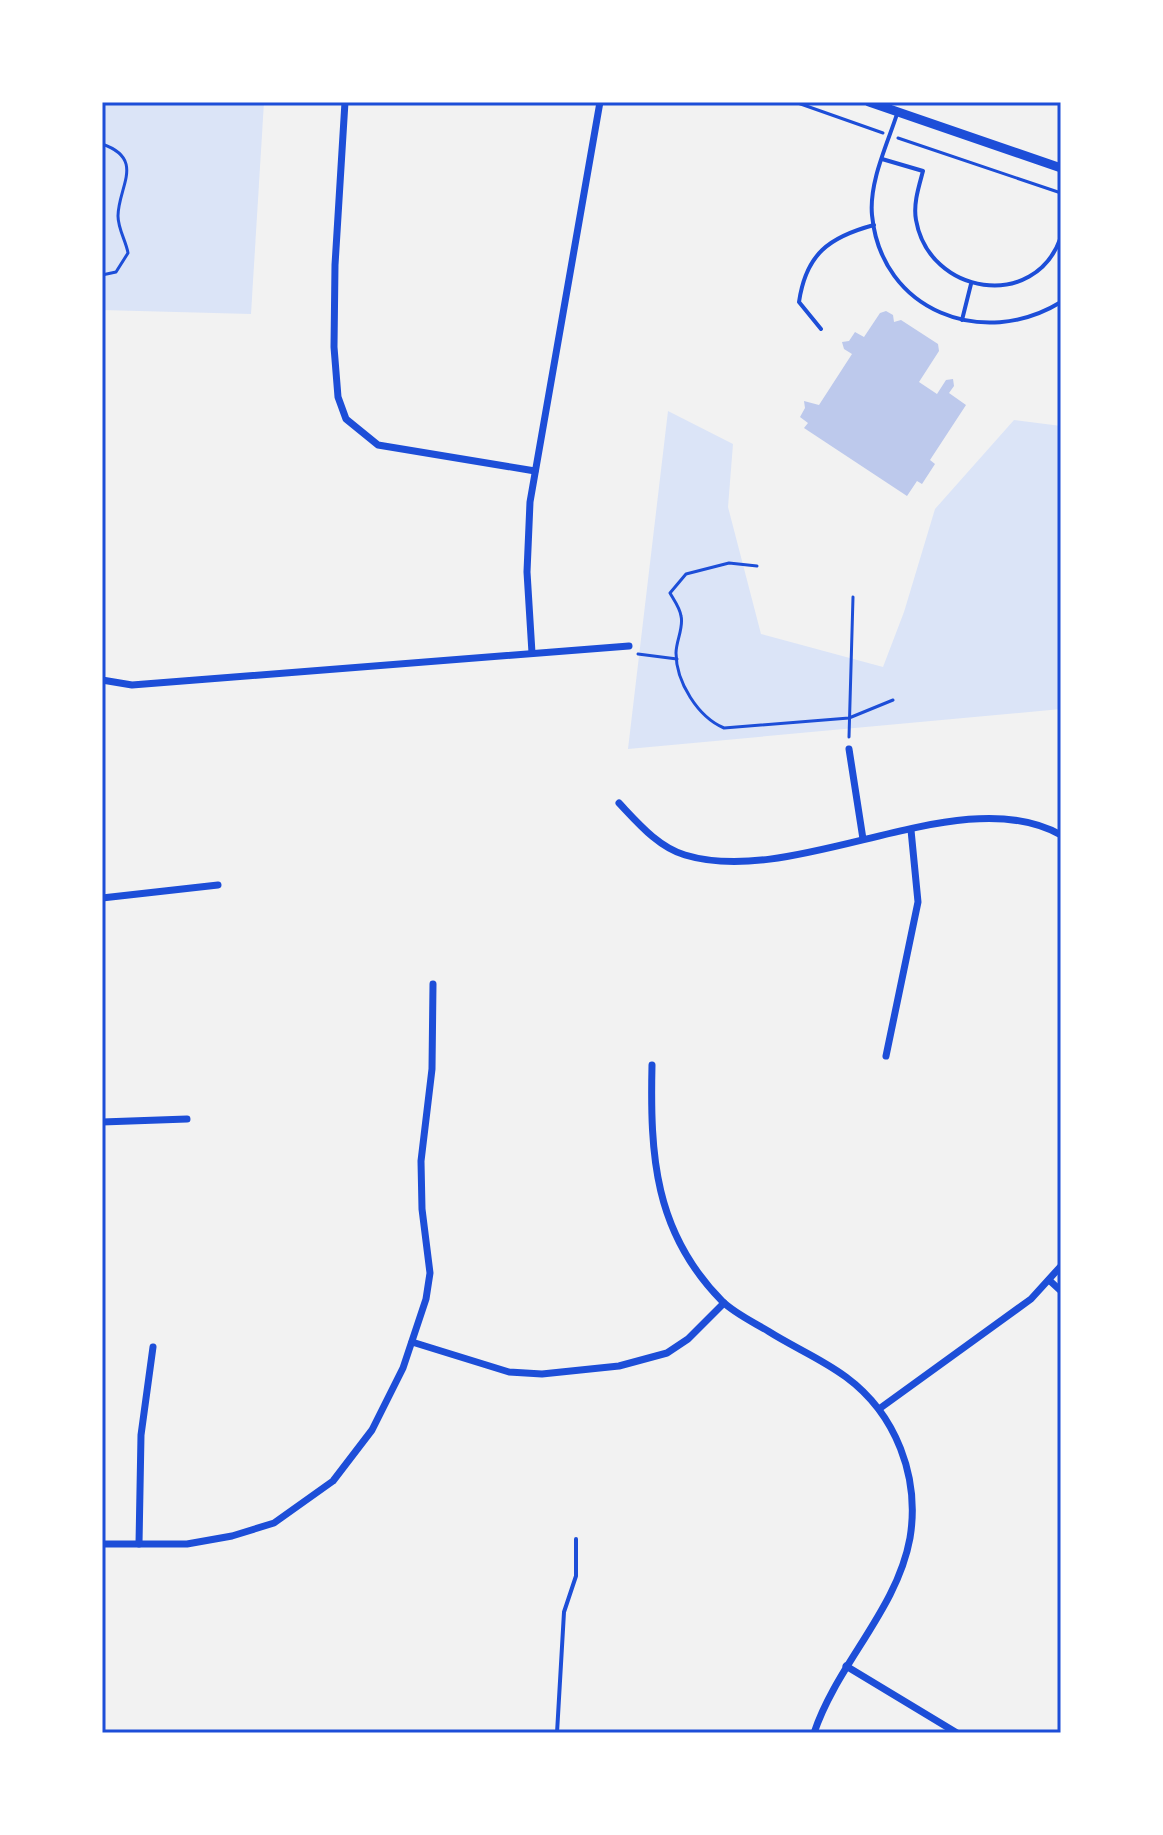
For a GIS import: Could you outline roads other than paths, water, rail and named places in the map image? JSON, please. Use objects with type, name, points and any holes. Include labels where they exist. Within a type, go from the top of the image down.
[{"type":"street","points":[[345,102],[335,265],[334,347],[338,397],[346,419],[378,445],[535,471]]},
{"type":"street","points":[[532,653],[527,572],[535,471],[600,102]]},
{"type":"street","points":[[869,102],[1061,168]]},
{"type":"street","points":[[102,680],[132,685],[629,646]]},
{"type":"street","points":[[849,749],[863,839]]},
{"type":"street","points":[[619,803],[648,834],[684,855],[751,863],[977,819],[1009,818],[1037,824],[1061,835]]},
{"type":"street","points":[[886,1056],[918,902],[911,830]]},
{"type":"street","points":[[102,898],[218,885]]},
{"type":"street","points":[[102,1544],[187,1544],[232,1536],[274,1523],[333,1481],[355,1457],[384,1405],[412,1342],[430,1273],[422,1209],[421,1161],[432,1069],[433,984]]},
{"type":"street","points":[[652,1065],[650,1133],[655,1176],[679,1242],[724,1303],[846,1378],[879,1409],[892,1430],[909,1474],[910,1534],[905,1561],[893,1589],[822,1710],[814,1733]]},
{"type":"street","points":[[102,1122],[187,1119]]},
{"type":"street","points":[[879,1409],[1020,1307],[1061,1266]]},
{"type":"street","points":[[1049,1280],[1061,1291]]},
{"type":"street","points":[[412,1342],[509,1372],[542,1374],[619,1366],[667,1353],[688,1339],[724,1303]]},
{"type":"street","points":[[139,1544],[141,1435],[153,1347]]},
{"type":"street","points":[[846,1666],[957,1733]]},
{"type":"lane","points":[[897,112],[873,194],[874,225],[882,251],[902,285],[933,309],[962,320],[1008,323],[1045,312],[1061,302]]},
{"type":"lane","points":[[882,159],[923,171],[915,216],[921,241],[935,261],[954,277],[971,283],[1002,285],[1026,277],[1046,262],[1061,237]]},
{"type":"lane","points":[[821,329],[799,302],[802,284],[813,261],[827,242],[874,225]]},
{"type":"lane","points":[[962,320],[971,283]]},
{"type":"lane","points":[[557,1733],[564,1612],[576,1576],[576,1539]]}]
